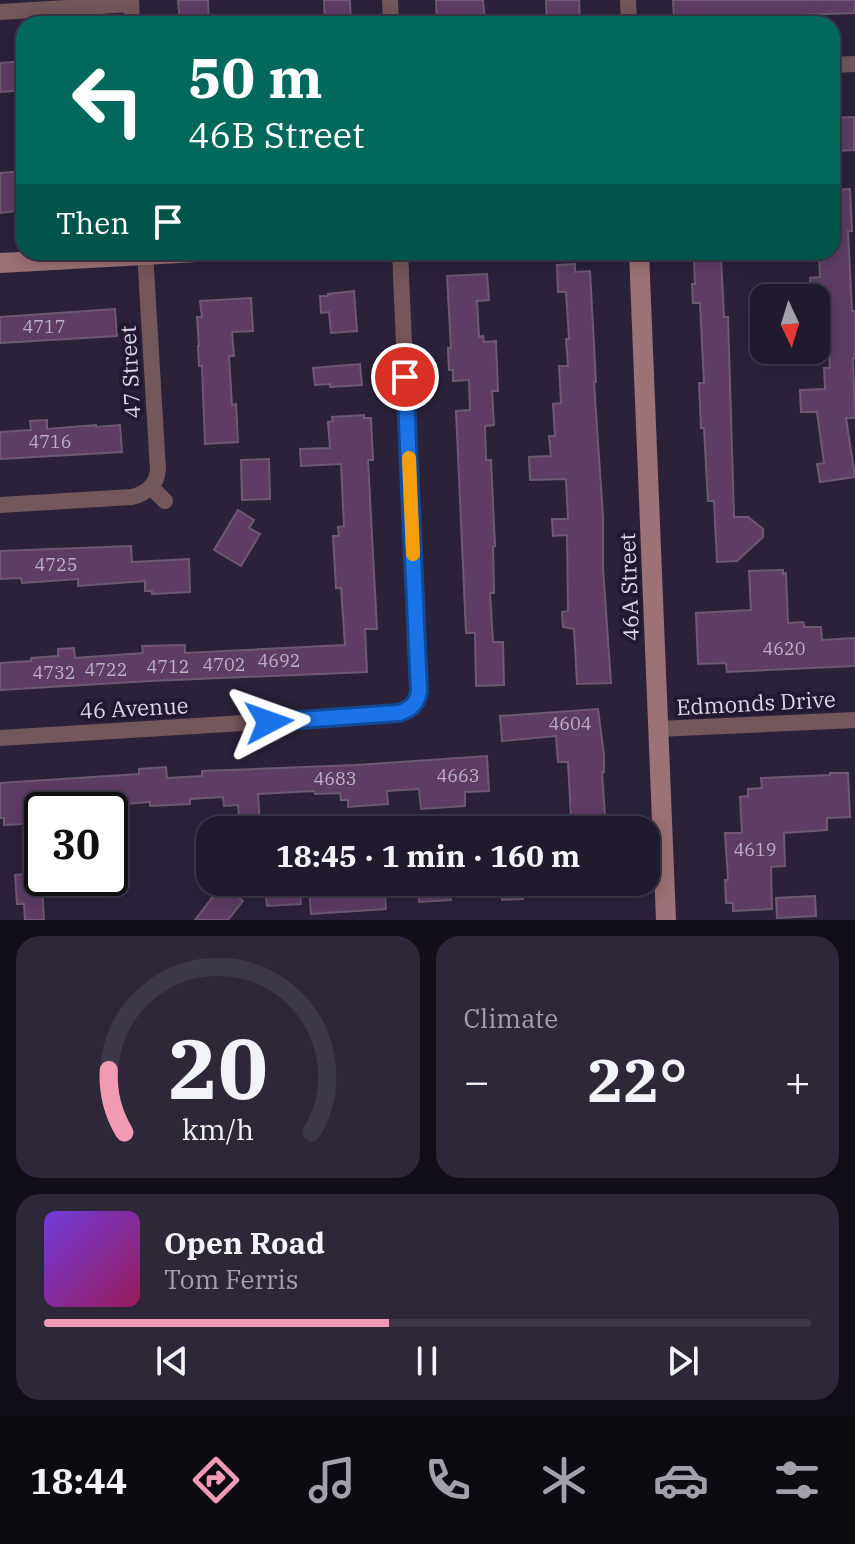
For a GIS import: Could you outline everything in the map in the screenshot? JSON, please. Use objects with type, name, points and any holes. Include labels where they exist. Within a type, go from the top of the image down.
[{"type":"street","points":[[0,12],[131,2]]},
{"type":"street","points":[[0,263],[49,260]]},
{"type":"street","name":"47 Street","points":[[146,260],[158,470],[151,487]]},
{"type":"street","name":"46 Avenue","points":[[0,738],[389,714],[413,706],[419,691],[400,260]]},
{"type":"street","name":"46A Street","points":[[639,260],[666,920]]},
{"type":"street","points":[[0,505],[132,497],[151,487],[165,501]]},
{"type":"street","name":"Edmonds Drive","points":[[658,729],[855,720]]},
{"type":"building","points":[[178,0],[208,0],[209,16],[179,16]]},
{"type":"building","points":[[324,0],[350,0],[351,16],[325,16]]},
{"type":"building","points":[[436,0],[483,0],[485,16],[437,16]]},
{"type":"building","points":[[546,0],[579,0],[580,16],[547,16]]},
{"type":"building","points":[[673,0],[855,0],[855,13],[674,16]]},
{"type":"building","points":[[16,62],[16,91],[0,92],[0,63]]},
{"type":"building","points":[[854,117],[854,150],[840,151],[840,118]]},
{"type":"building","points":[[16,172],[16,211],[0,213],[0,173]]},
{"type":"building","points":[[850,189],[852,231],[848,231],[852,311],[855,311],[855,418],[846,418],[855,477],[820,482],[817,464],[824,463],[817,412],[801,412],[800,390],[825,389],[824,368],[830,368],[830,284],[810,284],[810,278],[820,277],[819,260],[840,260],[840,190]]},
{"type":"building","points":[[694,260],[721,260],[724,317],[728,317],[734,517],[748,517],[763,529],[763,537],[737,561],[717,562],[714,501],[708,501],[704,428],[701,428],[699,383],[704,383],[700,303],[693,303],[692,284],[695,284]]},
{"type":"building","points":[[575,264],[575,272],[590,271],[611,683],[577,684],[574,629],[563,627],[562,612],[568,611],[567,535],[553,536],[552,519],[568,519],[566,479],[530,480],[529,457],[551,456],[549,436],[555,436],[553,404],[561,403],[559,366],[568,366],[566,292],[558,292],[557,265]]},
{"type":"building","points":[[487,274],[489,300],[477,301],[479,337],[483,336],[484,342],[496,341],[498,391],[492,391],[494,425],[485,426],[486,460],[491,460],[495,546],[494,593],[490,593],[493,642],[503,642],[504,685],[476,686],[475,633],[466,633],[456,411],[470,410],[469,380],[453,381],[453,370],[449,370],[448,348],[451,348],[447,276]]},
{"type":"building","points":[[354,291],[357,331],[331,333],[329,312],[321,313],[320,296]]},
{"type":"building","points":[[251,298],[253,331],[232,332],[234,356],[229,356],[238,442],[205,444],[202,366],[199,366],[198,346],[197,317],[202,317],[200,301]]},
{"type":"building","points":[[115,309],[117,336],[0,343],[0,317]]},
{"type":"building","points":[[360,364],[362,385],[315,385],[313,368]]},
{"type":"building","points":[[364,415],[364,418],[371,418],[373,460],[368,460],[377,629],[365,629],[367,672],[0,690],[0,663],[58,656],[58,649],[74,648],[75,658],[143,653],[142,646],[185,645],[185,653],[345,645],[341,588],[336,588],[333,536],[339,536],[338,527],[344,526],[341,464],[301,466],[300,449],[330,448],[328,422],[333,421],[332,417]]},
{"type":"building","points":[[47,420],[47,429],[120,425],[122,452],[0,459],[0,432],[31,430],[30,421]]},
{"type":"building","points":[[269,459],[270,499],[242,500],[241,460]]},
{"type":"building","points":[[238,510],[254,520],[249,528],[260,534],[241,566],[214,550]]},
{"type":"building","points":[[131,546],[132,562],[189,559],[190,592],[152,594],[152,591],[145,591],[145,581],[78,586],[78,579],[22,583],[21,578],[0,579],[0,551]]},
{"type":"building","points":[[783,570],[783,574],[786,573],[788,623],[803,622],[805,627],[821,627],[822,640],[855,638],[855,666],[727,672],[726,663],[698,664],[696,613],[751,610],[749,571]]},
{"type":"building","points":[[598,709],[604,755],[605,815],[571,816],[568,762],[558,762],[556,736],[502,741],[500,716]]},
{"type":"building","points":[[487,756],[489,791],[465,792],[465,806],[421,809],[419,789],[387,791],[388,804],[348,807],[348,800],[341,800],[340,793],[258,794],[259,816],[239,816],[238,805],[224,806],[223,797],[190,799],[190,804],[150,806],[150,802],[128,804],[128,792],[24,792],[24,824],[4,825],[4,818],[0,818],[0,783],[139,774],[139,769],[166,767],[167,778],[202,776],[202,771]]},
{"type":"building","points":[[848,773],[850,817],[827,818],[827,830],[784,833],[785,866],[771,867],[772,909],[733,911],[733,903],[726,903],[725,833],[742,833],[740,797],[748,796],[748,789],[762,788],[761,778]]},
{"type":"building","points":[[24,874],[24,896],[42,896],[44,920],[25,920],[24,904],[17,904],[15,875]]},
{"type":"building","points":[[214,896],[236,896],[243,901],[228,920],[195,920]]},
{"type":"building","points":[[266,896],[300,896],[301,904],[267,906]]},
{"type":"building","points":[[310,896],[385,896],[386,909],[311,914]]},
{"type":"building","points":[[419,896],[451,896],[451,900],[419,902]]},
{"type":"building","points":[[502,896],[523,896],[523,899],[502,900]]},
{"type":"building","points":[[815,896],[816,916],[777,918],[776,898]]},
{"type":"slow traffic","points":[[409,458],[413,554]]},
{"type":"route","points":[[269,722],[399,713],[417,701],[405,377]]}]
